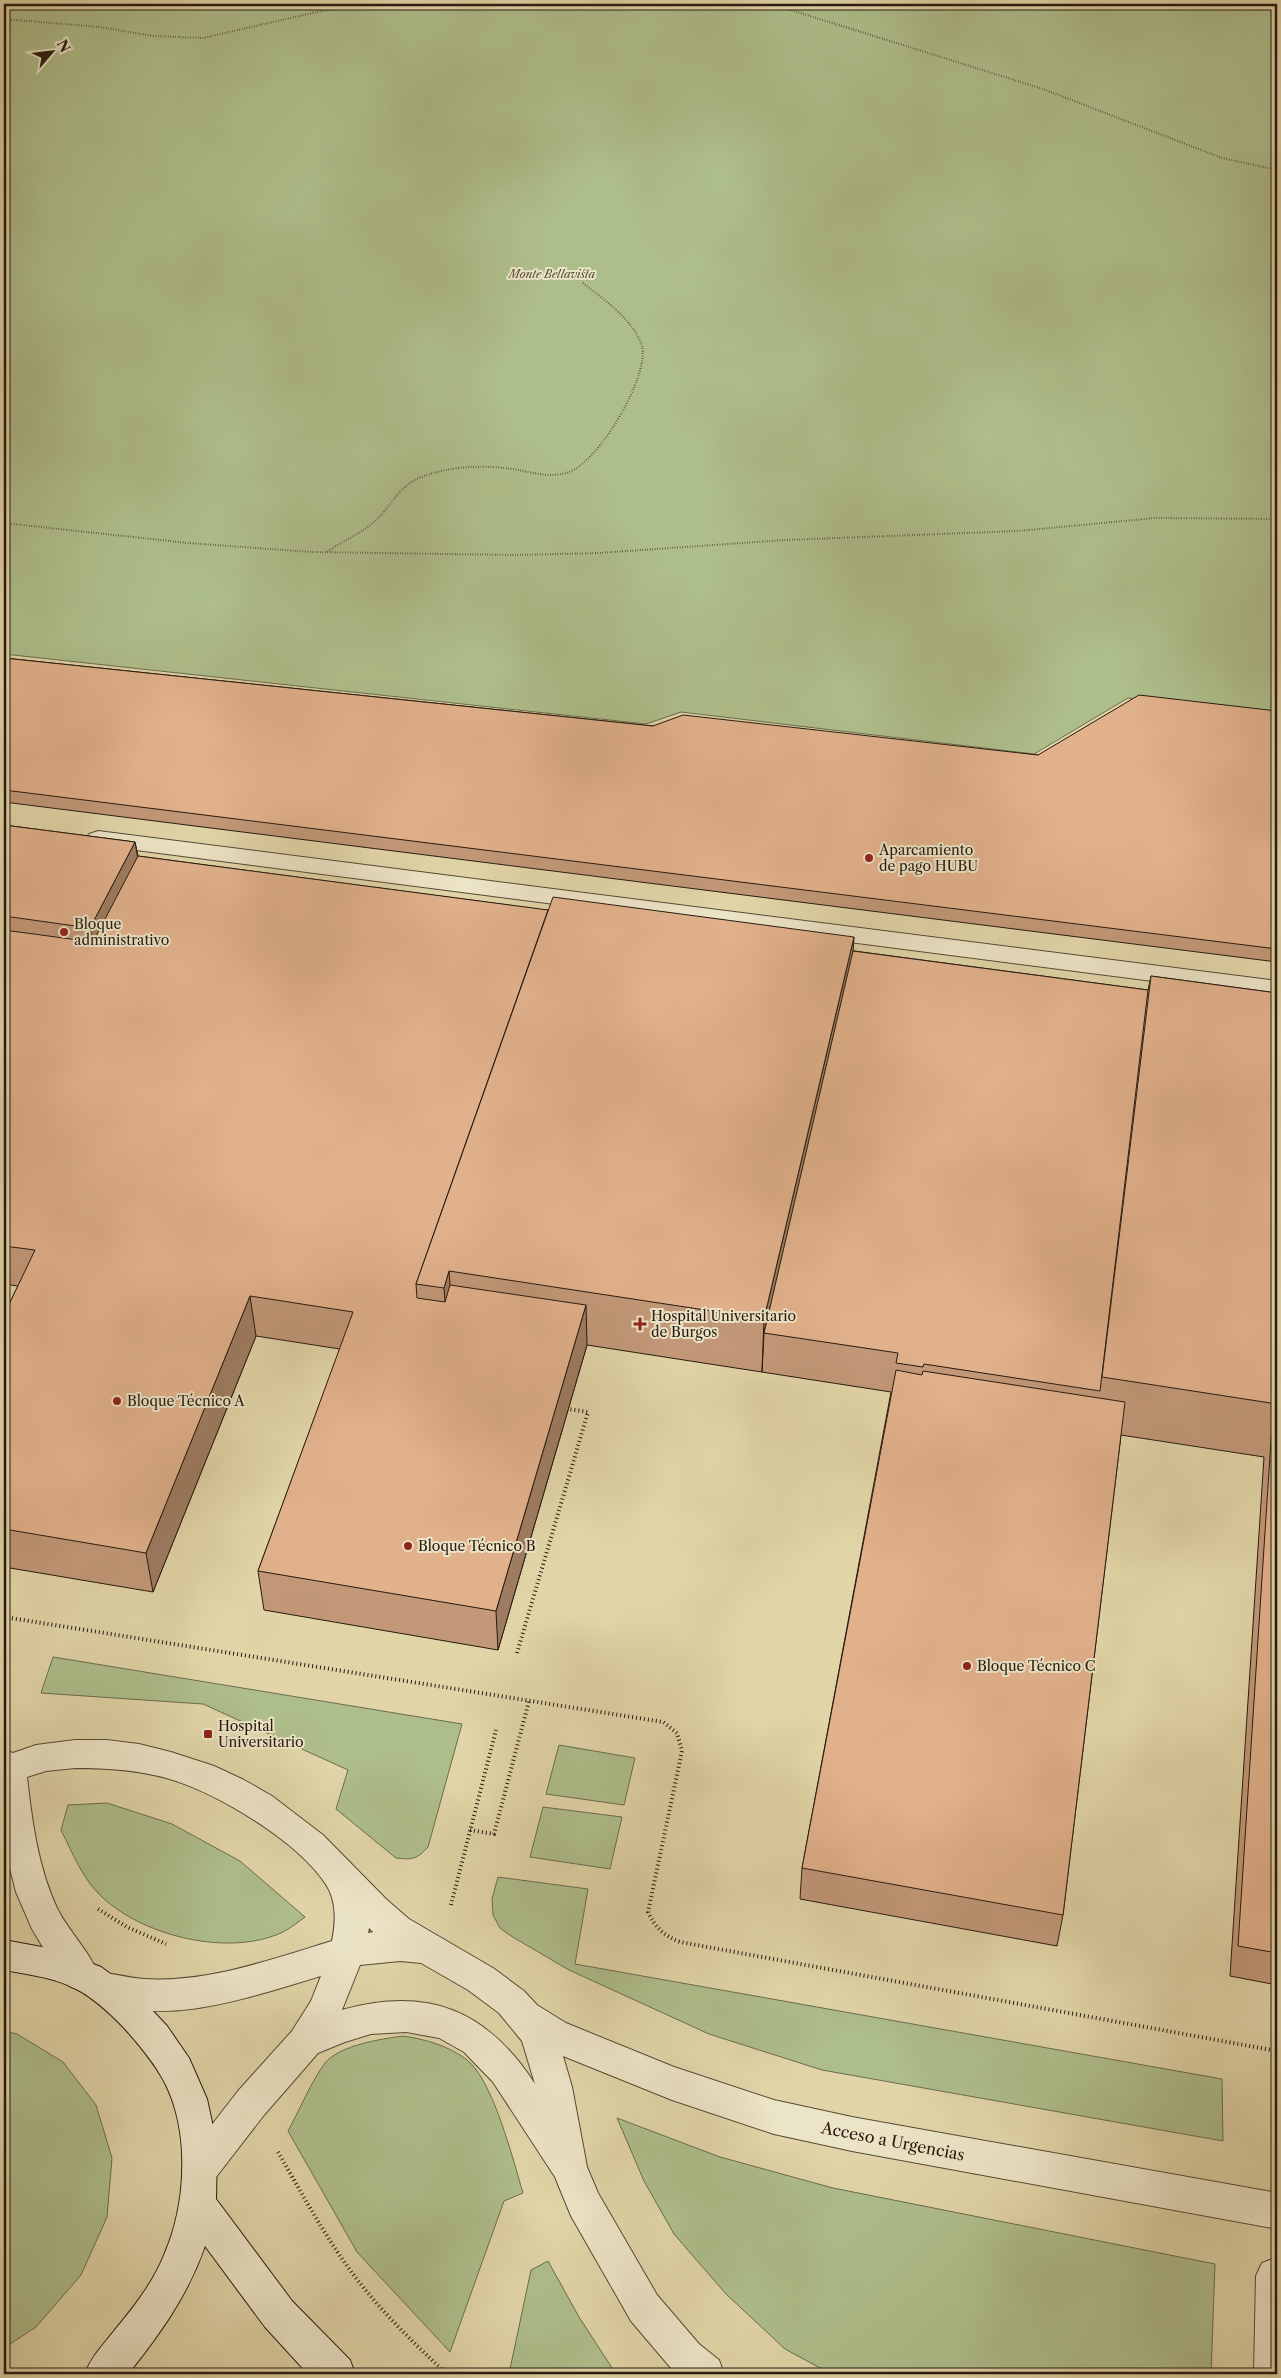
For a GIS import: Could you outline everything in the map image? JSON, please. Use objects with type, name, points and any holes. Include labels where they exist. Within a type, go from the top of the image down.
[{"type":"main road","points":[[73,836],[1277,990]]},
{"type":"main road","points":[[104,2374],[158,2306],[182,2258],[199,2186],[195,2121],[182,2080],[168,2054],[149,2030],[94,1982],[59,1943],[40,1910],[22,1856],[6,1770],[26,1761],[53,1756],[94,1753],[140,1758],[180,1770],[252,1799],[283,1820],[339,1873],[374,1910],[396,1929],[486,1982],[525,2016],[542,2044],[569,2167],[584,2204],[644,2308],[685,2357],[705,2374]]},
{"type":"main road","points":[[199,2186],[246,2109],[305,2042],[325,2009],[347,1953],[352,1927],[352,1907],[339,1873]]},
{"type":"main road","points":[[4,1955],[50,1964],[94,1982],[145,1995],[191,1992],[257,1979],[347,1953],[390,1944],[426,1948]]},
{"type":"main road","points":[[305,2042],[340,2027],[371,2018],[406,2016],[445,2023],[477,2041],[506,2070],[569,2167]]},
{"type":"main road","name":"Acceso a Urgencias","points":[[525,2016],[552,2034],[584,2048],[672,2083],[774,2117],[852,2134],[1277,2211]]},
{"type":"main road","points":[[199,2186],[246,2275],[316,2357],[336,2374]]},
{"type":"main road","points":[[1273,2374],[1275,2276]]},
{"type":"path","points":[[4,19],[100,27],[153,36],[203,38],[321,11],[379,4]]},
{"type":"path","points":[[762,4],[791,10],[1043,89],[1222,158],[1277,170]]},
{"type":"path","points":[[327,552],[375,521],[400,490],[412,481],[433,473],[465,468],[505,469],[550,474],[568,473],[584,463],[605,440],[628,398],[642,362],[643,347],[612,307],[583,284]]},
{"type":"path","points":[[4,523],[188,543],[327,552],[515,555],[599,553],[785,540],[1018,531],[1155,518],[1277,519]]},
{"type":"path","points":[[4,1295],[9,1284]]},
{"type":"path","points":[[517,1653],[588,1412],[568,1409]]},
{"type":"path","points":[[4,1617],[662,1722],[675,1728],[682,1740],[682,1751],[648,1912],[654,1926],[666,1937],[680,1942],[1277,2051]]},
{"type":"path","points":[[470,1830],[494,1834],[529,1701]]},
{"type":"path","points":[[450,1908],[496,1730]]},
{"type":"path","points":[[95,1907],[127,1927],[172,1946]]},
{"type":"path","points":[[277,2152],[351,2271],[413,2343],[447,2374]]},
{"type":"green space","name":"Monte Bellavista","points":[[4,4],[1277,4],[1277,714],[1128,698],[1034,754],[681,712],[646,724],[4,654]]},
{"type":"green space","points":[[53,1657],[462,1724],[428,1847],[414,1858],[396,1858],[336,1809],[348,1770],[203,1704],[41,1693]]},
{"type":"green space","points":[[559,1745],[635,1758],[624,1805],[546,1794]]},
{"type":"green space","points":[[107,1803],[172,1824],[240,1861],[305,1917],[283,1932],[262,1939],[239,1943],[214,1943],[189,1939],[165,1932],[121,1912],[103,1898],[90,1883],[61,1830],[68,1805]]},
{"type":"green space","points":[[543,1807],[622,1817],[610,1869],[530,1857]]},
{"type":"green space","points":[[498,1877],[588,1889],[575,1964],[1222,2079],[1223,2141],[822,2070],[709,2034],[569,1970],[500,1928],[493,1915],[492,1899]]},
{"type":"green space","points":[[4,2031],[17,2034],[63,2062],[96,2105],[112,2158],[107,2217],[81,2275],[36,2327],[4,2348]]},
{"type":"green space","points":[[403,2036],[445,2047],[467,2060],[476,2070],[494,2102],[523,2193],[504,2201],[450,2352],[357,2252],[288,2131],[315,2078],[325,2063],[332,2057],[350,2047]]},
{"type":"green space","points":[[617,2118],[720,2157],[833,2188],[1215,2264],[1211,2374],[831,2374],[785,2349],[726,2294],[674,2234],[644,2181]]},
{"type":"green space","points":[[548,2261],[579,2317],[616,2374],[509,2374],[531,2270]]},
{"type":"building","name":"Aparcamiento de pago HUBU","points":[[4,658],[653,726],[683,715],[1038,755],[1139,695],[1277,711],[1277,949],[4,790]]},
{"type":"building","points":[[4,825],[135,842],[90,928],[4,916]]},
{"type":"building","points":[[138,856],[548,910],[416,1284],[417,1298],[445,1302],[450,1285],[586,1305],[496,1611],[258,1571],[353,1312],[250,1296],[146,1553],[4,1529],[4,1315],[35,1250],[4,1246],[4,930],[93,942]]},
{"type":"building","points":[[553,897],[854,937],[764,1319],[449,1271],[444,1288],[416,1284]]},
{"type":"building","points":[[853,951],[1148,990],[1100,1391],[924,1364],[923,1367],[896,1363],[898,1353],[764,1333]]},
{"type":"building","points":[[1151,976],[1277,993],[1277,1404],[1102,1377]]},
{"type":"building","name":"Bloque Técnico C","points":[[896,1370],[922,1375],[923,1371],[1125,1402],[1063,1915],[802,1868]]},
{"type":"building","points":[[1272,1425],[1277,1426],[1277,1953],[1238,1946]]},
{"type":"place","name":"Aparcamiento de pago HUBU","points":[[869,858]]},
{"type":"place","name":"Bloque administrativo","points":[[64,932]]},
{"type":"place","name":"Hospital Universitario de Burgos","points":[[640,1324]]},
{"type":"place","name":"Bloque Técnico A","points":[[117,1401]]},
{"type":"place","name":"Bloque Técnico B","points":[[408,1546]]},
{"type":"place","name":"Bloque Técnico C","points":[[967,1666]]},
{"type":"place","name":"Hospital Universitario","points":[[208,1734]]}]
